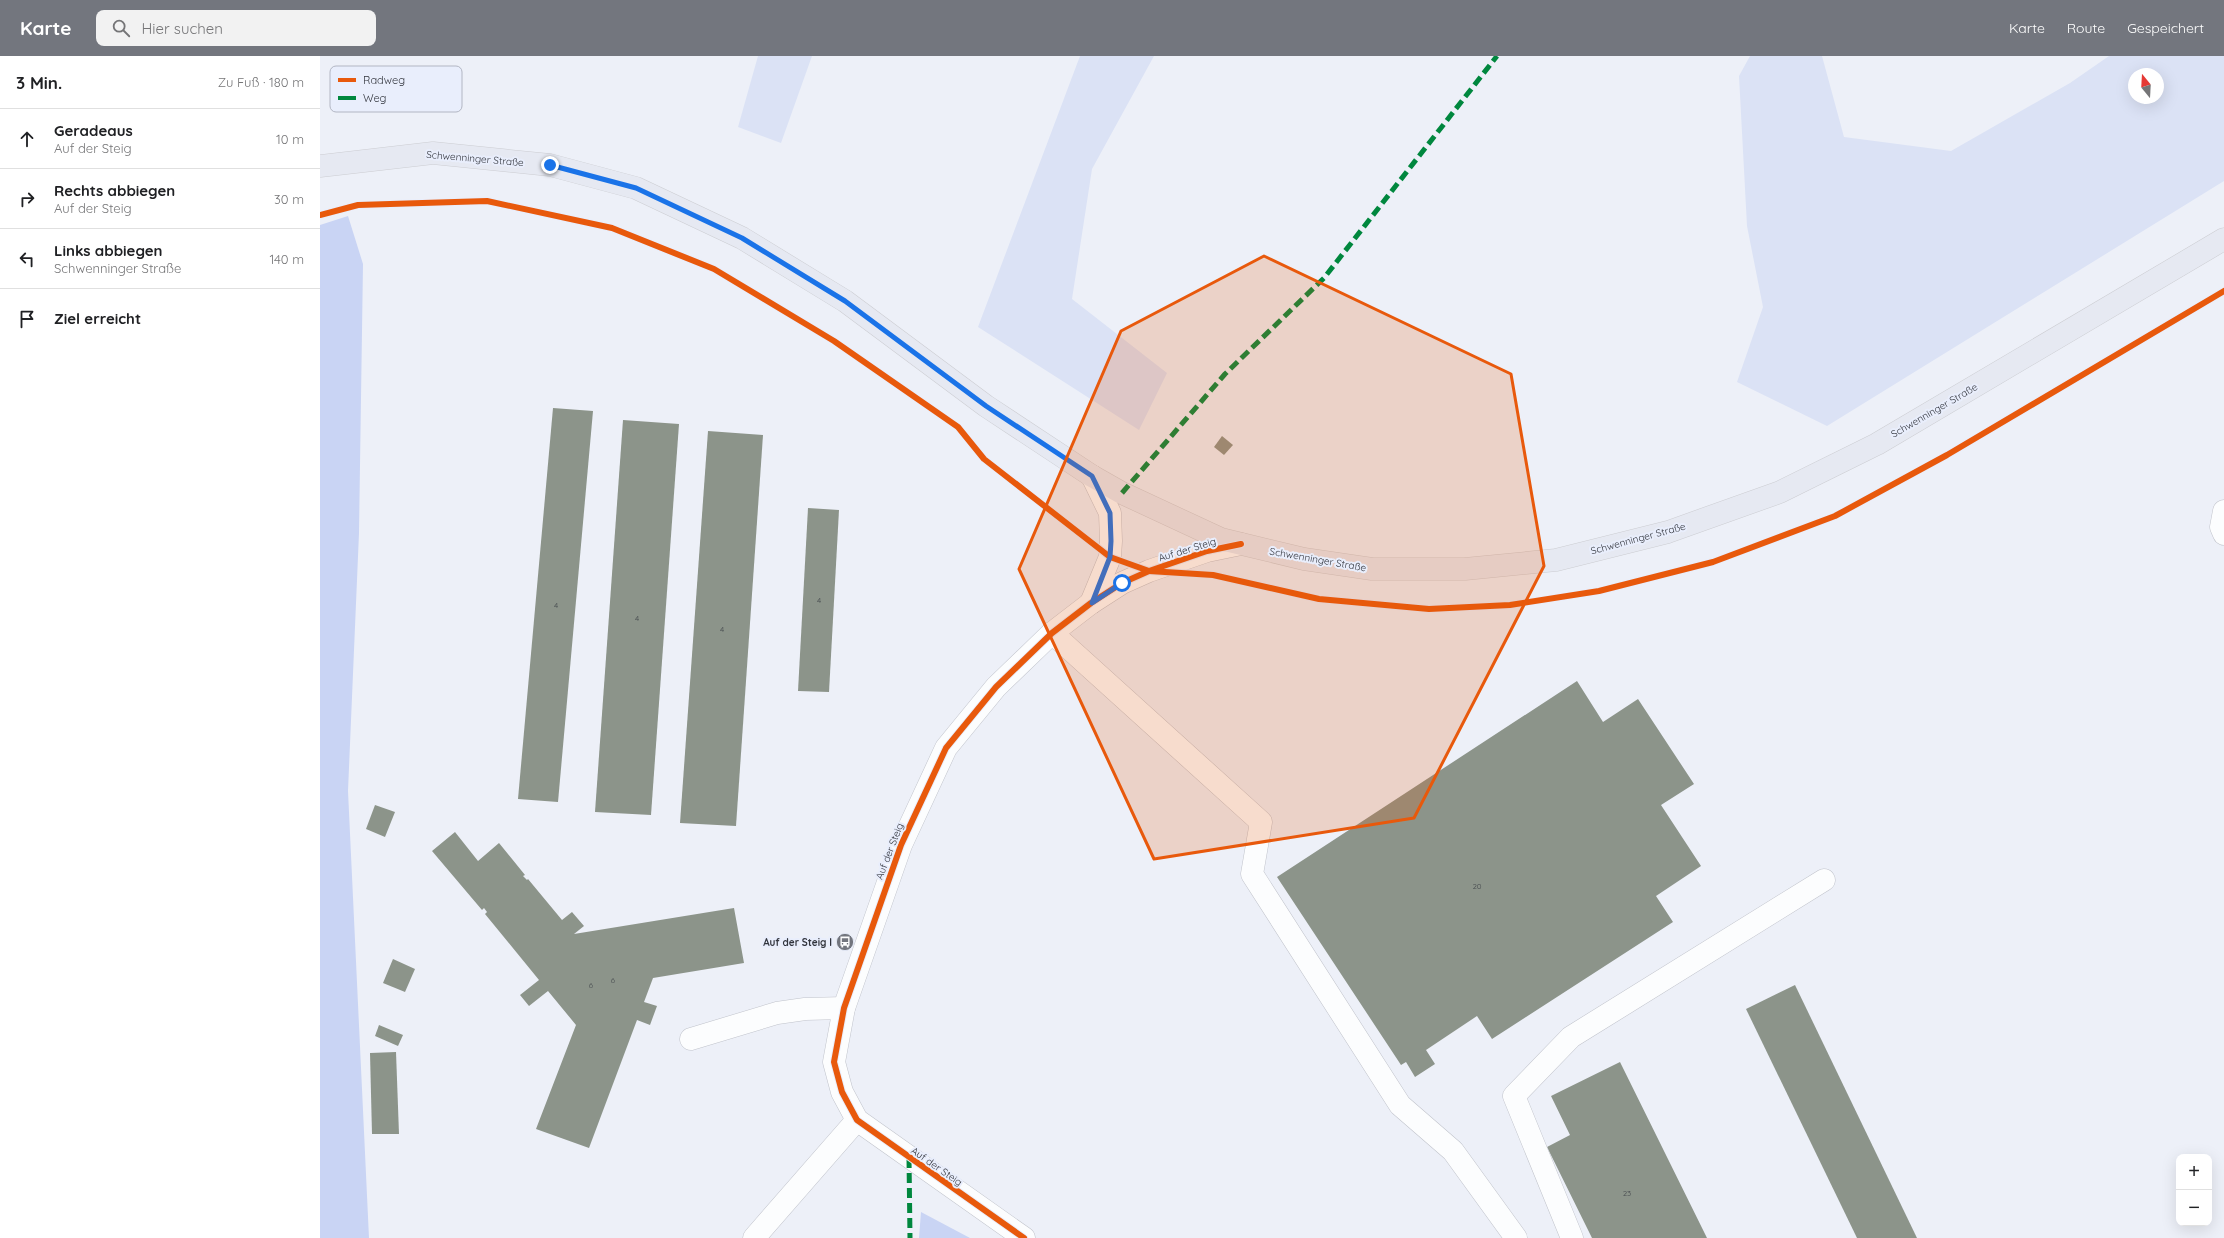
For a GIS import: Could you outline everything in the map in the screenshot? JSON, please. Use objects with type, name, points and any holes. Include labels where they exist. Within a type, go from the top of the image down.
[{"type":"main road","name":"Schwenninger Straße","points":[[320,166],[343,161],[433,152],[550,165],[636,188],[742,238],[845,301],[986,406],[1092,476],[1122,493],[1221,539],[1304,559],[1372,569],[1465,569],[1556,560],[1668,532],[1780,492],[1877,444],[2224,239]]},
{"type":"street","points":[[1092,476],[1110,513],[1111,541],[1110,557],[1092,603]]},
{"type":"street","points":[[2224,511],[2221,527],[2224,534]]},
{"type":"street","name":"Auf der Steig","points":[[1024,1238],[857,1120],[842,1092],[834,1062],[844,1008],[901,845],[946,748],[996,687],[1052,633],[1122,583],[1149,571],[1207,551],[1241,544]]},
{"type":"street","points":[[1052,633],[1261,822],[1252,874],[1400,1104],[1453,1152],[1516,1238]]},
{"type":"street","points":[[1572,1238],[1514,1096],[1571,1037],[1824,880]]},
{"type":"street","points":[[690,1039],[777,1013],[805,1009],[844,1008]]},
{"type":"street","points":[[754,1238],[857,1120]]},
{"type":"highlighted area","points":[[1264,256],[1511,374],[1544,566],[1414,818],[1154,859],[1019,569],[1121,331]]},
{"type":"shaded area","points":[[758,56],[812,56],[781,143],[738,127]]},
{"type":"shaded area","points":[[1080,56],[1154,56],[1092,169],[1072,299],[1167,373],[1139,430],[978,327]]},
{"type":"shaded area","points":[[1750,56],[1822,56],[1844,137],[1951,151],[2070,83],[2109,56],[2224,56],[2224,181],[1827,426],[1737,382],[1763,307],[1747,226],[1739,76]]},
{"type":"shaded area","points":[[348,216],[363,264],[359,533],[348,791],[369,1238],[320,1238],[320,225]]},
{"type":"shaded area","points":[[921,1212],[970,1238],[919,1238]]},
{"type":"building","points":[[553,408],[593,411],[558,802],[518,799]]},
{"type":"building","points":[[623,420],[679,424],[651,815],[595,812]]},
{"type":"building","points":[[708,431],[763,435],[736,826],[680,823]]},
{"type":"building","points":[[1222,436],[1233,445],[1224,455],[1214,447]]},
{"type":"building","points":[[808,508],[839,510],[829,692],[798,691]]},
{"type":"building","points":[[1577,681],[1603,722],[1638,699],[1694,784],[1661,805],[1701,866],[1656,896],[1673,922],[1492,1039],[1477,1016],[1426,1050],[1435,1064],[1415,1077],[1406,1062],[1401,1065],[1277,877]]},
{"type":"building","points":[[375,805],[395,812],[385,837],[366,829]]},
{"type":"building","points":[[455,832],[478,861],[499,843],[525,875],[523,876],[527,880],[528,879],[562,920],[572,912],[584,926],[574,934],[734,908],[744,963],[653,978],[644,1002],[657,1006],[650,1025],[637,1020],[589,1148],[536,1129],[576,1025],[548,991],[529,1006],[520,995],[539,980],[485,914],[487,912],[484,908],[482,910],[432,851]]},
{"type":"building","points":[[393,959],[415,969],[405,992],[383,983]]},
{"type":"building","points":[[1795,985],[1917,1238],[1857,1238],[1746,1009]]},
{"type":"building","points":[[379,1025],[403,1035],[398,1046],[375,1036]]},
{"type":"building","points":[[396,1052],[399,1134],[372,1134],[370,1053]]},
{"type":"building","points":[[1620,1062],[1707,1238],[1592,1238],[1547,1147],[1570,1135],[1551,1096]]},
{"type":"marked path","points":[[1122,493],[1225,374],[1324,278],[1497,56]]},
{"type":"marked path","points":[[909,1158],[910,1238]]},
{"type":"cycle path","points":[[320,215],[358,205],[487,201],[612,228],[714,269],[834,341],[958,427],[984,459],[1110,557],[1149,571],[1213,575],[1319,599],[1429,609],[1510,605],[1599,591],[1713,562],[1835,516],[1947,455],[2224,291]]},
{"type":"cycle path","points":[[1024,1238],[857,1120],[842,1092],[834,1062],[844,1008],[901,845],[946,748],[996,687],[1052,633],[1091,603],[1122,583],[1149,571],[1207,551],[1241,544]]},
{"type":"place","name":"Auf der Steig I","points":[[845,942]]},
{"type":"route","points":[[550,165],[636,188],[742,238],[845,301],[986,406],[1092,476],[1110,513],[1111,541],[1110,557],[1092,603],[1122,583]]}]
